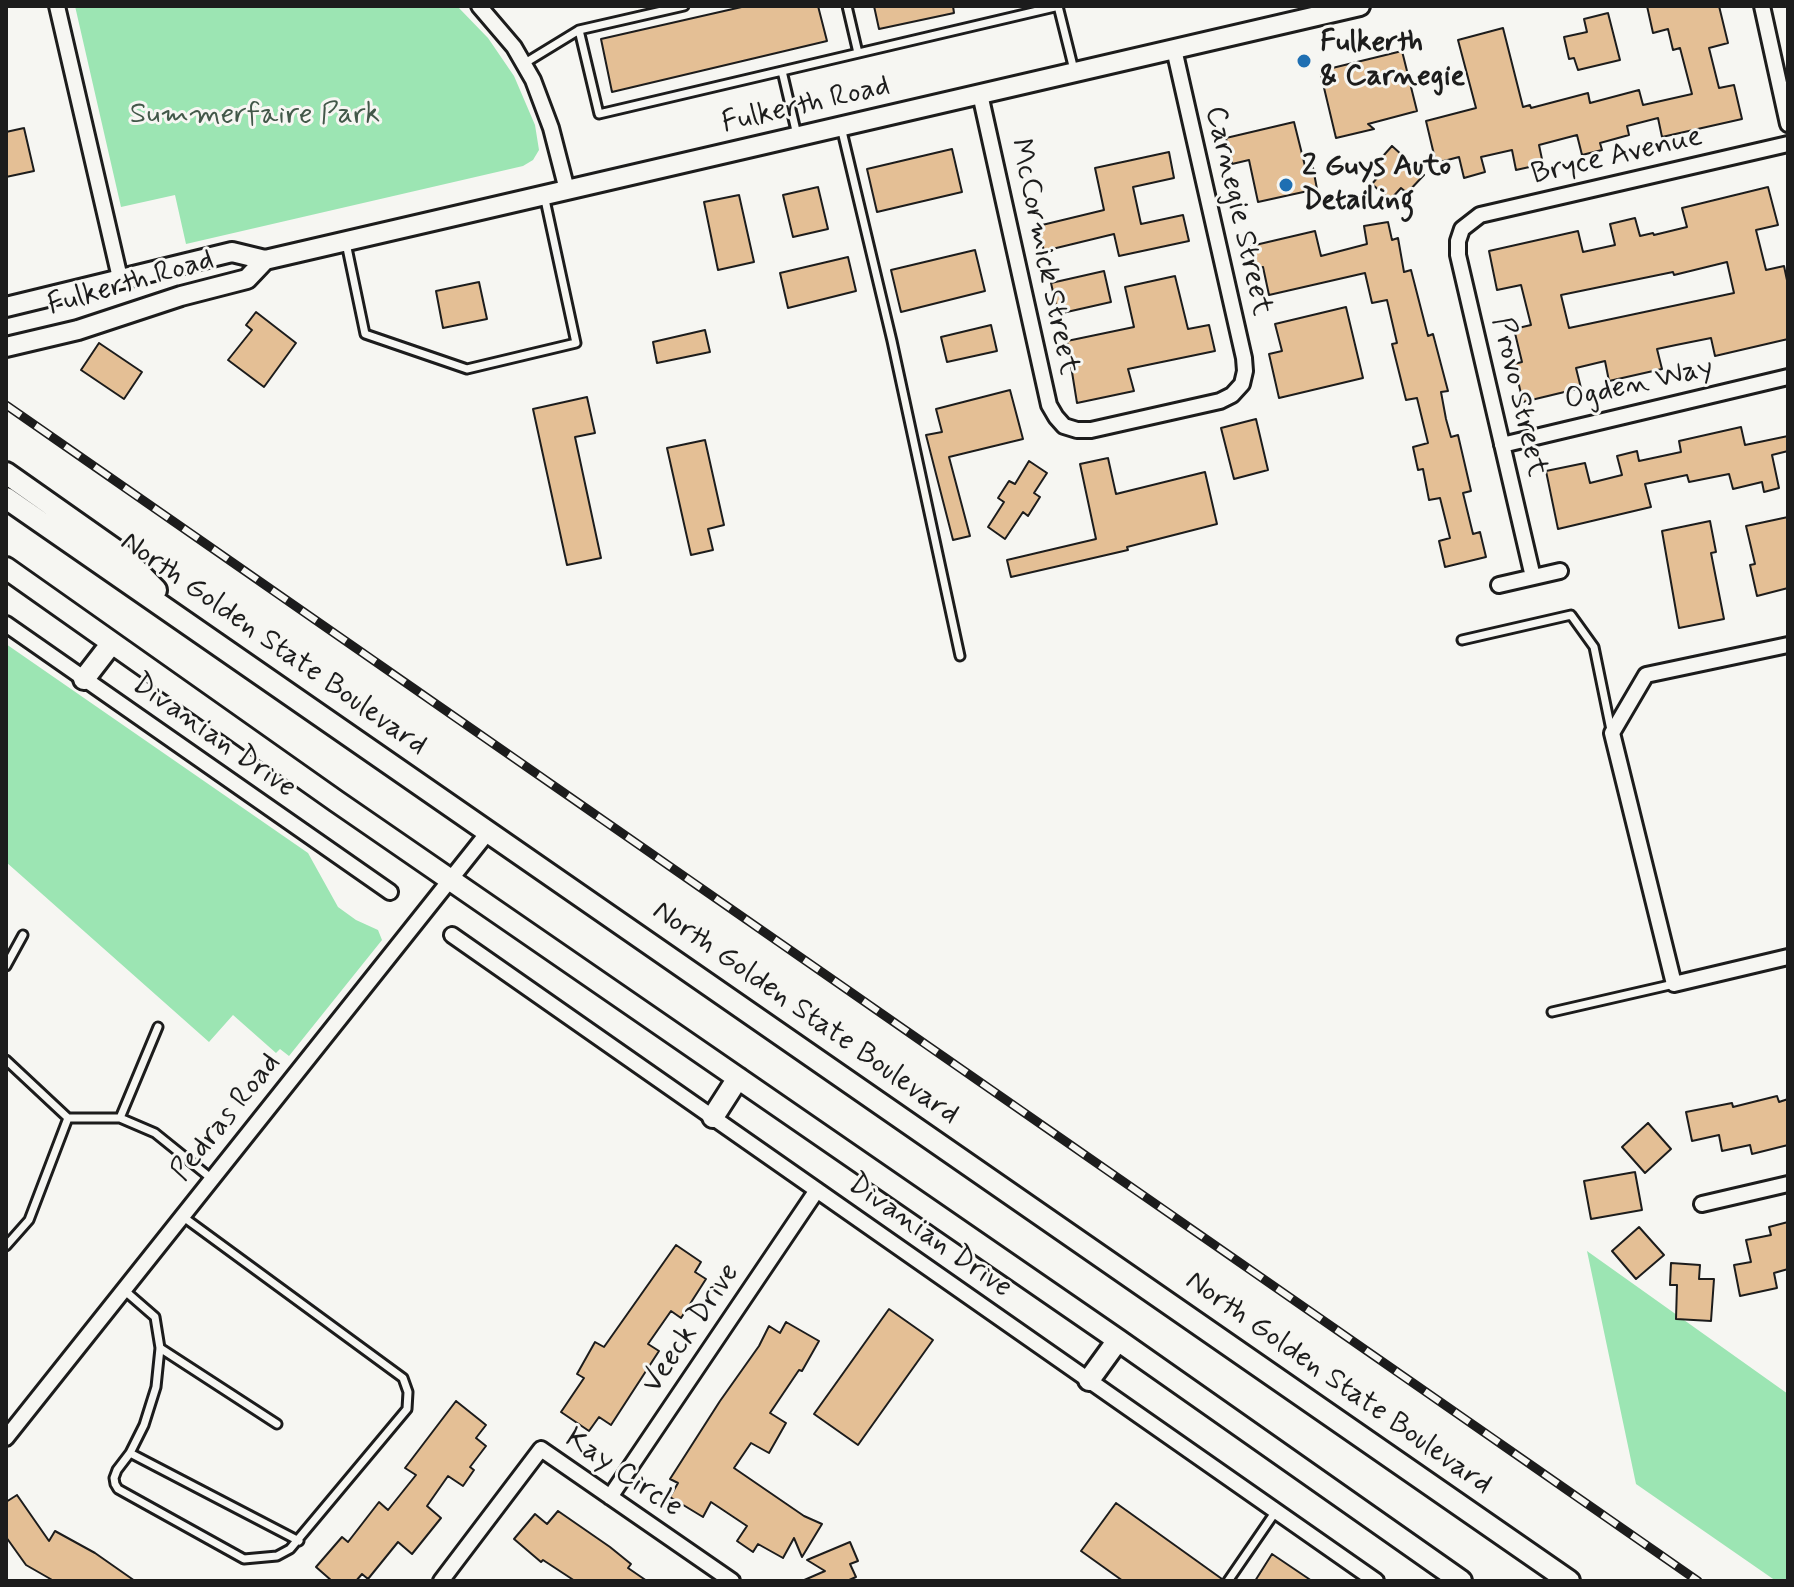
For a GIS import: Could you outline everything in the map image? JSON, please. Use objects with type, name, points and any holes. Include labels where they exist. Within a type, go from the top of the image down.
[{"type":"main road","points":[[6,473],[121,554],[186,622]]},
{"type":"main road","name":"North Golden State Boulevard","points":[[6,498],[1569,1581]]},
{"type":"main road","points":[[6,568],[1461,1581]]},
{"type":"main road","points":[[84,679],[111,644]]},
{"type":"main road","points":[[713,1117],[738,1078]]},
{"type":"main road","points":[[1089,1380],[1118,1340]]},
{"type":"street","points":[[57,6],[120,278]]},
{"type":"street","points":[[479,6],[525,63],[551,128],[567,190]]},
{"type":"street","name":"Fulkerth Road","points":[[6,307],[232,252],[265,260],[1174,49],[1299,13],[1360,6]]},
{"type":"street","points":[[1762,6],[1788,124]]},
{"type":"street","name":"Carnegie Street","points":[[1064,426],[1091,430],[1220,401],[1232,395],[1242,384],[1244,358],[1174,49]]},
{"type":"street","name":"McCormick Street","points":[[980,94],[1049,405],[1064,426]]},
{"type":"street","name":"Bryce Avenue","points":[[1462,229],[1480,215],[1788,144]]},
{"type":"street","name":"Provo Street","points":[[1462,229],[1458,255],[1533,577]]},
{"type":"street","name":"Fulkerth Road","points":[[6,347],[86,328],[181,296],[247,279],[265,260]]},
{"type":"street","name":"Ogden Way","points":[[1502,445],[1788,377]]},
{"type":"street","points":[[1499,585],[1560,571]]},
{"type":"street","name":"Divanian Drive","points":[[6,624],[390,892]]},
{"type":"street","points":[[1788,645],[1646,675],[1612,733],[1674,984],[1788,957]]},
{"type":"street","name":"Pedras Road","points":[[6,1438],[489,831]]},
{"type":"street","name":"Divanian Drive","points":[[452,935],[1376,1581]]},
{"type":"street","points":[[1702,1204],[1788,1184]]},
{"type":"street","name":"Veeck Drive","points":[[610,1497],[817,1190]]},
{"type":"street","name":"Kay Circle","points":[[441,1581],[541,1449],[732,1581]]},
{"type":"lane","points":[[525,63],[579,30],[684,6]]},
{"type":"lane","points":[[847,6],[858,53]]},
{"type":"lane","points":[[579,30],[599,114],[1059,6],[1074,72]]},
{"type":"lane","points":[[782,71],[797,137]]},
{"type":"lane","points":[[841,127],[892,341],[960,656]]},
{"type":"lane","points":[[346,241],[365,334],[467,369],[576,343],[544,195]]},
{"type":"lane","points":[[1462,640],[1571,615],[1594,647],[1612,733]]},
{"type":"lane","points":[[6,966],[23,935]]},
{"type":"lane","points":[[1552,1012],[1674,984]]},
{"type":"lane","points":[[120,1118],[158,1027]]},
{"type":"lane","points":[[6,1060],[68,1118],[120,1118],[155,1133],[212,1179]]},
{"type":"lane","points":[[6,1246],[29,1220],[68,1118]]},
{"type":"lane","points":[[124,1290],[155,1317],[160,1348],[156,1387],[144,1425],[114,1478],[118,1489],[244,1559],[277,1556],[299,1541],[407,1409],[408,1392],[403,1378],[182,1216]]},
{"type":"lane","points":[[160,1348],[277,1424]]},
{"type":"lane","points":[[130,1453],[299,1541]]},
{"type":"lane","points":[[1228,1581],[1276,1511]]},
{"type":"green space","name":"Summerfaire Park","points":[[75,6],[457,6],[488,38],[514,76],[535,125],[539,150],[533,160],[523,166],[186,244],[175,195],[121,207]]},
{"type":"green space","points":[[6,644],[308,853],[338,907],[378,930],[382,940],[289,1056],[280,1049],[276,1053],[233,1015],[209,1042],[6,862]]},
{"type":"green space","points":[[1587,1251],[1788,1394],[1788,1581],[1776,1581],[1636,1484]]},
{"type":"building","points":[[746,6],[818,6],[827,41],[612,92],[601,39]]},
{"type":"building","points":[[874,6],[953,6],[954,13],[879,29]]},
{"type":"building","points":[[1647,6],[1719,6],[1728,43],[1709,48],[1719,88],[1734,85],[1742,119],[1662,137],[1658,118],[1627,126],[1629,135],[1600,143],[1602,150],[1582,155],[1577,135],[1539,145],[1543,164],[1516,170],[1512,150],[1481,157],[1485,172],[1464,178],[1459,157],[1436,163],[1426,121],[1476,108],[1458,40],[1503,28],[1523,107],[1530,105],[1531,108],[1588,93],[1590,103],[1639,90],[1643,105],[1692,94],[1680,48],[1673,50],[1668,29],[1653,33]]},
{"type":"building","points":[[1608,13],[1620,60],[1578,70],[1574,58],[1569,59],[1564,37],[1587,32],[1584,19]]},
{"type":"building","points":[[1402,51],[1417,111],[1368,124],[1374,129],[1336,138],[1320,71]]},
{"type":"building","points":[[1294,122],[1306,170],[1313,168],[1317,189],[1258,202],[1249,160],[1232,164],[1226,138]]},
{"type":"building","points":[[24,128],[34,171],[6,177],[6,132]]},
{"type":"building","points":[[1392,146],[1424,175],[1407,193],[1401,188],[1390,200],[1372,184],[1383,171],[1376,164]]},
{"type":"building","points":[[952,149],[962,192],[877,212],[867,169]]},
{"type":"building","points":[[1169,152],[1174,178],[1133,187],[1141,224],[1183,215],[1189,241],[1119,256],[1114,234],[1044,251],[1038,226],[1104,210],[1095,168]]},
{"type":"building","points":[[818,187],[828,229],[793,237],[783,195]]},
{"type":"building","points":[[1768,187],[1778,225],[1756,230],[1766,270],[1784,266],[1788,285],[1788,339],[1715,356],[1711,338],[1657,349],[1662,369],[1609,381],[1605,361],[1576,368],[1581,388],[1523,402],[1514,364],[1522,362],[1514,329],[1531,325],[1521,285],[1497,290],[1489,251],[1578,231],[1583,252],[1615,245],[1610,224],[1635,218],[1640,236],[1654,235],[1687,227],[1682,208]],"holes":[[[1727,262],[1734,293],[1569,328],[1561,295],[1673,272],[1674,275]]]},
{"type":"building","points":[[739,195],[754,262],[718,270],[704,202]]},
{"type":"building","points":[[1388,222],[1392,240],[1398,238],[1404,272],[1411,270],[1428,336],[1433,334],[1448,391],[1441,392],[1446,419],[1451,437],[1458,435],[1471,491],[1463,493],[1473,534],[1480,532],[1486,557],[1445,567],[1439,541],[1450,538],[1440,498],[1429,500],[1423,469],[1418,470],[1413,447],[1428,443],[1417,398],[1406,400],[1392,344],[1397,343],[1387,300],[1372,303],[1365,273],[1269,295],[1263,267],[1256,268],[1251,246],[1315,231],[1321,256],[1367,244],[1364,226]]},
{"type":"building","points":[[975,250],[985,291],[901,312],[891,270]]},
{"type":"building","points":[[848,257],[856,291],[788,308],[780,273]]},
{"type":"building","points":[[1104,271],[1111,302],[1058,314],[1051,283]]},
{"type":"building","points":[[1175,276],[1188,329],[1209,325],[1215,351],[1128,369],[1134,391],[1077,403],[1067,341],[1134,327],[1125,287]]},
{"type":"building","points":[[479,282],[487,319],[443,328],[436,291]]},
{"type":"building","points":[[1346,307],[1363,378],[1279,398],[1269,354],[1282,351],[1275,324]]},
{"type":"building","points":[[256,312],[296,343],[264,387],[228,360],[252,330],[246,325]]},
{"type":"building","points":[[991,325],[997,351],[947,362],[941,337]]},
{"type":"building","points":[[705,330],[710,352],[657,363],[653,342]]},
{"type":"building","points":[[99,343],[142,372],[124,399],[81,370]]},
{"type":"building","points":[[1010,390],[1023,439],[949,457],[970,536],[953,540],[926,435],[942,432],[936,409]]},
{"type":"building","points":[[587,397],[595,433],[575,437],[601,558],[567,565],[533,409]]},
{"type":"building","points":[[1256,419],[1268,470],[1234,479],[1221,428]]},
{"type":"building","points":[[1741,427],[1745,445],[1788,436],[1788,451],[1772,455],[1779,488],[1764,492],[1762,482],[1733,489],[1729,474],[1689,482],[1687,475],[1645,484],[1651,507],[1558,529],[1546,471],[1585,463],[1590,483],[1622,475],[1617,456],[1637,451],[1639,461],[1681,452],[1679,441]]},
{"type":"building","points":[[705,440],[724,525],[708,529],[713,550],[691,555],[667,448]]},
{"type":"building","points":[[1108,458],[1116,494],[1205,472],[1217,524],[1127,547],[1128,550],[1011,577],[1007,560],[1096,539],[1080,464]]},
{"type":"building","points":[[1029,461],[1047,473],[1034,493],[1040,497],[1028,516],[1023,512],[1005,539],[988,527],[1004,502],[998,498],[1009,481],[1015,484]]},
{"type":"building","points":[[1788,517],[1788,588],[1757,596],[1750,565],[1755,564],[1746,526]]},
{"type":"building","points":[[1710,521],[1716,552],[1711,553],[1724,619],[1679,628],[1662,531]]},
{"type":"building","points":[[1777,1096],[1779,1102],[1788,1099],[1788,1145],[1752,1154],[1750,1145],[1722,1151],[1719,1135],[1692,1141],[1686,1112],[1732,1103],[1733,1107]]},
{"type":"building","points":[[1648,1123],[1671,1149],[1645,1173],[1622,1147]]},
{"type":"building","points":[[1635,1172],[1642,1210],[1591,1219],[1584,1181]]},
{"type":"building","points":[[1788,1222],[1788,1269],[1774,1273],[1777,1288],[1740,1296],[1734,1265],[1751,1262],[1746,1240],[1771,1235],[1769,1227]]},
{"type":"building","points":[[1639,1227],[1664,1255],[1636,1279],[1612,1251]]},
{"type":"building","points":[[676,1245],[701,1262],[695,1272],[706,1279],[681,1318],[671,1311],[648,1344],[659,1351],[611,1425],[599,1417],[589,1431],[561,1412],[584,1378],[577,1374],[595,1342],[604,1347]]},
{"type":"building","points":[[1671,1263],[1700,1265],[1699,1279],[1714,1279],[1711,1321],[1676,1319],[1677,1285],[1670,1285]]},
{"type":"building","points":[[889,1309],[933,1340],[858,1445],[814,1414]]},
{"type":"building","points":[[786,1322],[819,1341],[802,1371],[799,1370],[770,1413],[786,1423],[769,1453],[751,1443],[734,1468],[804,1516],[822,1524],[802,1557],[794,1538],[783,1558],[758,1544],[753,1552],[737,1541],[747,1526],[711,1502],[703,1517],[670,1497],[678,1483],[670,1479],[759,1346],[769,1326],[780,1333]]},
{"type":"building","points":[[456,1401],[486,1425],[476,1438],[486,1446],[470,1467],[474,1470],[463,1486],[448,1476],[427,1506],[441,1518],[412,1554],[398,1542],[368,1579],[362,1574],[356,1581],[332,1581],[316,1567],[342,1537],[348,1542],[379,1502],[388,1510],[416,1475],[405,1468]]},
{"type":"building","points":[[17,1495],[49,1541],[55,1531],[95,1553],[135,1581],[54,1581],[26,1565],[6,1537],[6,1502]]},
{"type":"building","points":[[1116,1503],[1222,1581],[1123,1581],[1081,1551]]},
{"type":"building","points":[[558,1511],[610,1547],[631,1564],[628,1568],[647,1581],[575,1581],[543,1560],[541,1562],[514,1539],[535,1514],[547,1524]]},
{"type":"building","points":[[850,1542],[858,1561],[850,1564],[856,1577],[847,1581],[802,1581],[825,1571],[807,1560]]},
{"type":"building","points":[[1272,1554],[1312,1581],[1255,1581]]},
{"type":"railway","points":[[6,405],[1698,1581]]},
{"type":"place","name":"Fulkerth & Carnegie","points":[[1304,61]]},
{"type":"place","name":"2 Guys Auto Detailing","points":[[1286,185]]}]
